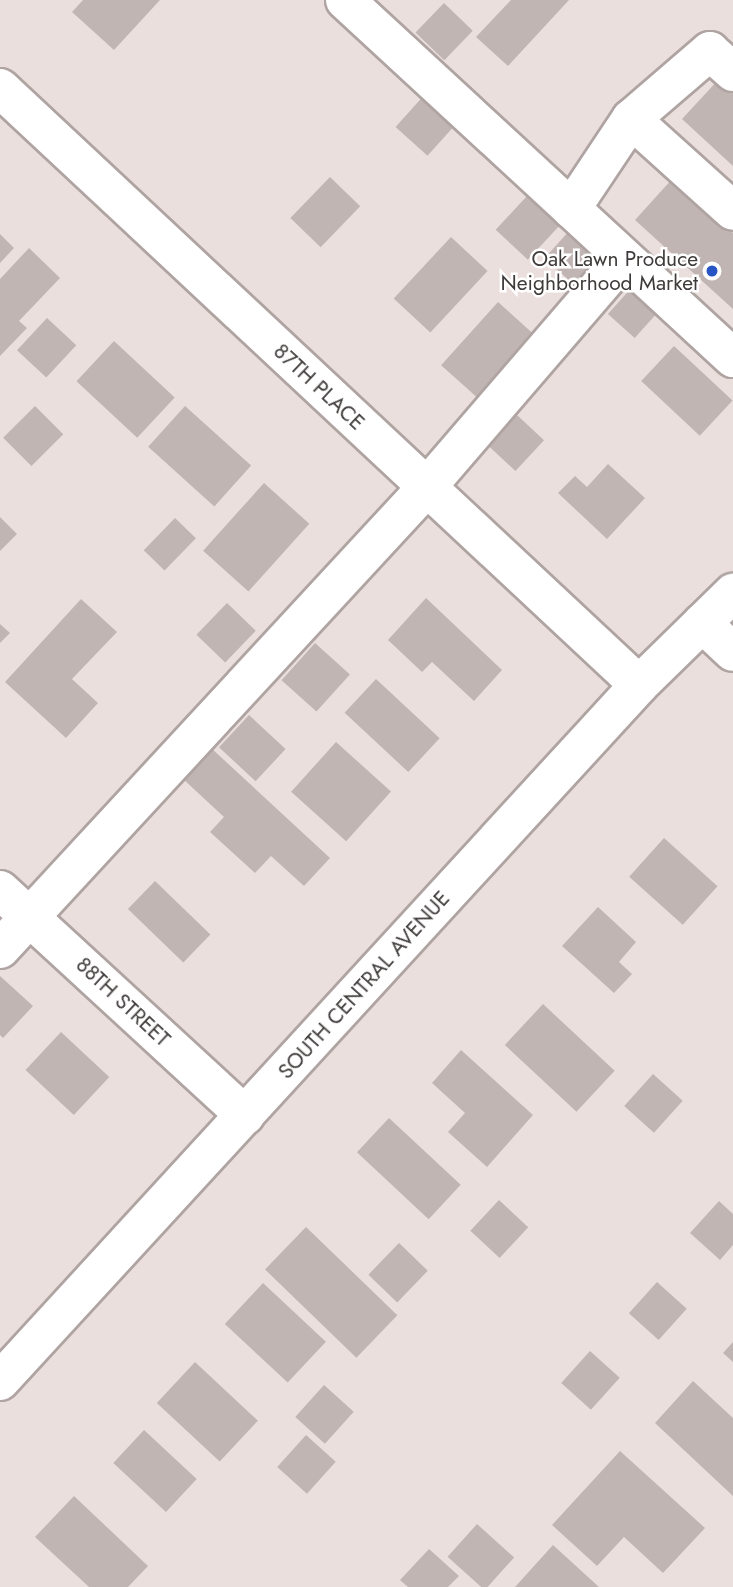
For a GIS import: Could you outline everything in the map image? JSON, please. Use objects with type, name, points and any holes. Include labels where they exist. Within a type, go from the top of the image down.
[{"type":"street","points":[[345,0],[733,358]]},
{"type":"street","points":[[571,209],[631,119],[710,51],[733,72]]},
{"type":"street","name":"87TH PLACE","points":[[0,88],[639,685]]},
{"type":"street","points":[[631,119],[733,211]]},
{"type":"street","points":[[0,949],[426,488],[624,258]]},
{"type":"street","name":"SOUTH CENTRAL AVENUE","points":[[0,1381],[639,685],[733,593]]},
{"type":"street","points":[[702,623],[733,652]]},
{"type":"street","name":"88TH STREET","points":[[0,890],[245,1115]]},
{"type":"building","points":[[83,0],[160,0],[114,50],[72,12]]},
{"type":"building","points":[[511,0],[569,0],[508,66],[476,37]]},
{"type":"building","points":[[444,3],[473,31],[444,60],[416,32]]},
{"type":"building","points":[[719,79],[733,92],[733,166],[682,119]]},
{"type":"building","points":[[427,92],[459,121],[428,156],[396,127]]},
{"type":"building","points":[[330,177],[360,206],[321,247],[290,218]]},
{"type":"building","name":"Oak Lawn Produce Neighborhood Market","points":[[673,178],[733,233],[733,309],[635,220]]},
{"type":"building","points":[[527,196],[559,226],[528,260],[496,230]]},
{"type":"building","points":[[570,230],[602,259],[577,287],[545,258]]},
{"type":"building","points":[[0,234],[14,248],[0,263]]},
{"type":"building","points":[[451,237],[488,271],[430,333],[394,298]]},
{"type":"building","points":[[29,248],[60,278],[19,321],[27,328],[0,356],[0,279]]},
{"type":"building","points":[[634,285],[661,309],[635,338],[608,314]]},
{"type":"building","points":[[498,302],[535,335],[478,399],[441,365]]},
{"type":"building","points":[[47,318],[76,345],[46,377],[17,350]]},
{"type":"building","points":[[114,341],[175,398],[137,438],[76,381]]},
{"type":"building","points":[[674,346],[733,401],[700,436],[641,381]]},
{"type":"building","points":[[35,406],[63,434],[31,466],[3,438]]},
{"type":"building","points":[[185,406],[251,466],[214,506],[148,447]]},
{"type":"building","points":[[517,415],[544,440],[515,471],[488,446]]},
{"type":"building","points":[[608,464],[645,498],[607,539],[558,493],[575,476],[587,487]]},
{"type":"building","points":[[264,483],[309,524],[248,591],[203,551]]},
{"type":"building","points":[[0,517],[17,534],[0,551]]},
{"type":"building","points":[[175,518],[196,538],[165,571],[144,550]]},
{"type":"building","points":[[426,598],[502,670],[474,701],[432,662],[422,672],[388,640]]},
{"type":"building","points":[[81,599],[117,632],[72,679],[98,703],[66,738],[5,682]]},
{"type":"building","points":[[227,603],[256,631],[225,662],[196,635]]},
{"type":"building","points":[[0,624],[10,633],[0,643]]},
{"type":"building","points":[[315,643],[350,674],[316,712],[282,680]]},
{"type":"building","points":[[376,679],[440,738],[408,772],[345,713]]},
{"type":"building","points":[[249,715],[286,749],[256,781],[219,747]]},
{"type":"building","points":[[336,742],[391,792],[346,841],[291,792]]},
{"type":"building","points":[[210,747],[330,858],[304,886],[271,856],[255,873],[210,832],[224,817],[182,778]]},
{"type":"building","points":[[664,838],[718,886],[683,925],[629,877]]},
{"type":"building","points":[[155,881],[210,934],[183,963],[128,909]]},
{"type":"building","points":[[598,907],[636,942],[619,962],[632,974],[614,993],[562,946]]},
{"type":"building","points":[[0,976],[33,1006],[3,1038],[0,1035]]},
{"type":"building","points":[[543,1004],[615,1071],[576,1112],[505,1045]]},
{"type":"building","points":[[61,1032],[109,1077],[74,1115],[26,1070]]},
{"type":"building","points":[[461,1050],[533,1115],[487,1167],[448,1132],[465,1113],[432,1083]]},
{"type":"building","points":[[653,1074],[683,1101],[654,1133],[624,1106]]},
{"type":"building","points":[[389,1118],[461,1185],[429,1219],[357,1152]]},
{"type":"building","points":[[499,1200],[528,1227],[500,1258],[470,1231]]},
{"type":"building","points":[[719,1201],[733,1214],[733,1245],[720,1260],[690,1233]]},
{"type":"building","points":[[306,1227],[397,1315],[356,1358],[265,1269]]},
{"type":"building","points":[[399,1243],[428,1271],[397,1302],[368,1275]]},
{"type":"building","points":[[657,1282],[687,1309],[659,1340],[629,1313]]},
{"type":"building","points":[[263,1283],[326,1342],[288,1383],[225,1324]]},
{"type":"building","points":[[733,1342],[733,1362],[723,1353]]},
{"type":"building","points":[[590,1351],[620,1378],[591,1410],[561,1383]]},
{"type":"building","points":[[195,1362],[258,1421],[220,1462],[157,1403]]},
{"type":"building","points":[[693,1381],[733,1418],[733,1496],[655,1423]]},
{"type":"building","points":[[324,1385],[354,1412],[325,1444],[295,1417]]},
{"type":"building","points":[[144,1430],[197,1479],[166,1512],[113,1463]]},
{"type":"building","points":[[306,1435],[336,1462],[307,1494],[277,1467]]},
{"type":"building","points":[[620,1451],[705,1528],[663,1573],[624,1537],[597,1566],[552,1525]]},
{"type":"building","points":[[74,1496],[148,1566],[128,1587],[89,1587],[35,1537]]},
{"type":"building","points":[[477,1524],[514,1557],[488,1587],[481,1587],[448,1557]]},
{"type":"building","points":[[553,1545],[599,1587],[515,1587]]},
{"type":"building","points":[[429,1549],[459,1576],[448,1587],[408,1587],[400,1580]]},
{"type":"place","name":"Oak Lawn Produce Neighborhood Market","points":[[712,271]]}]
